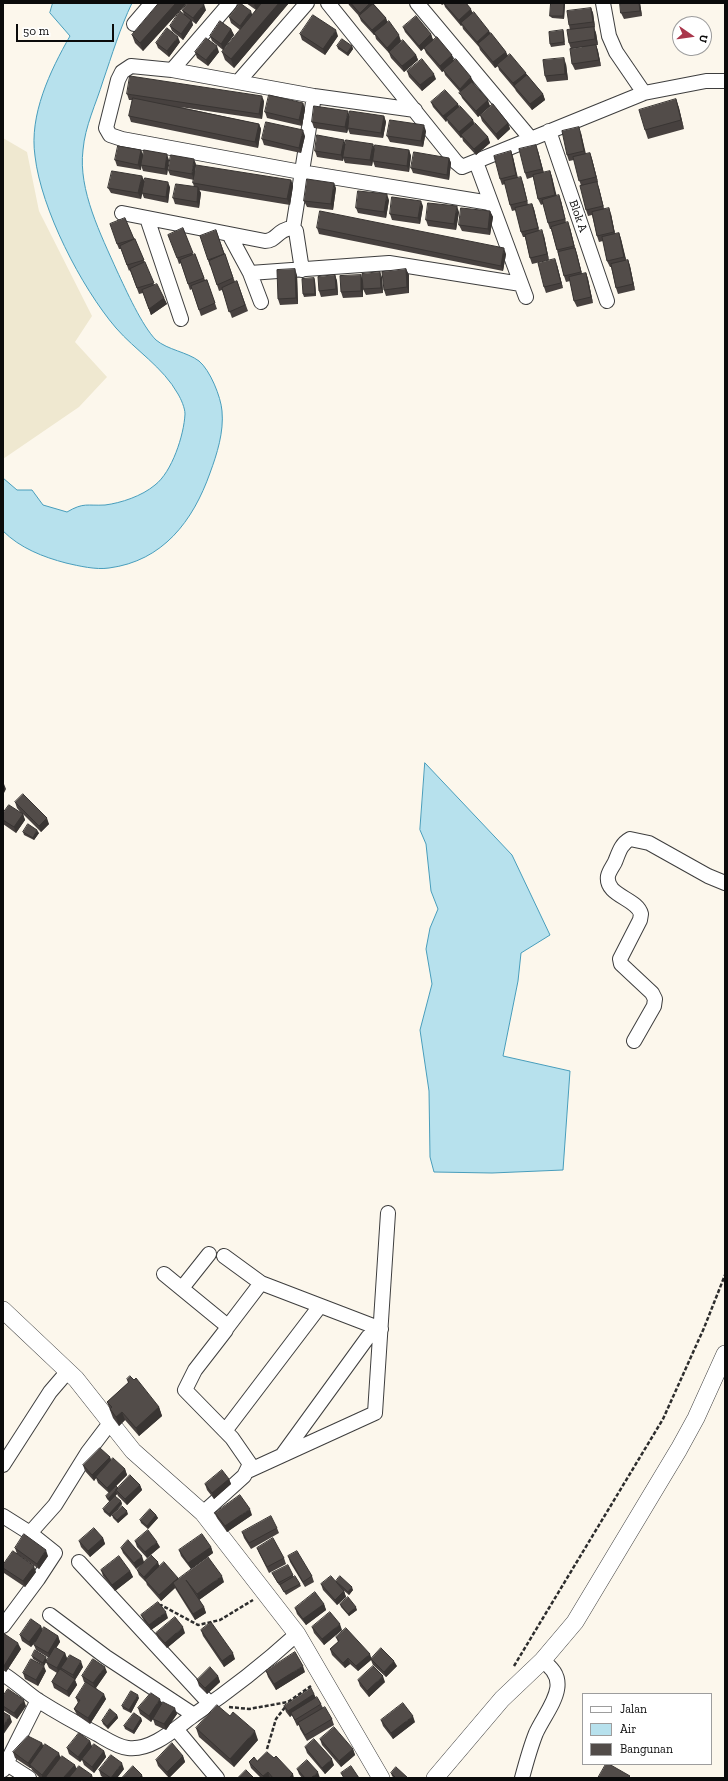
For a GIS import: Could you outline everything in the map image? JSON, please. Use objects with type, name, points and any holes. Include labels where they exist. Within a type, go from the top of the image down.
[{"type":"street","points":[[134,24],[152,3]]},
{"type":"street","points":[[172,70],[230,3]]},
{"type":"street","points":[[238,82],[307,3]]},
{"type":"street","points":[[328,3],[459,166],[466,166],[531,140],[549,131],[644,94],[706,81],[725,81]]},
{"type":"street","points":[[417,3],[531,140]]},
{"type":"street","points":[[604,3],[609,36],[616,52],[644,94]]},
{"type":"street","points":[[415,110],[314,96],[172,70],[130,66],[122,72],[118,80],[106,128],[110,135],[122,139],[300,172],[490,203]]},
{"type":"street","points":[[302,270],[296,230],[293,228],[300,172],[314,96]]},
{"type":"street","name":"Blok A","points":[[549,131],[607,301]]},
{"type":"street","points":[[250,273],[389,263],[524,290],[490,203],[476,162]]},
{"type":"street","points":[[122,213],[230,236],[270,241],[281,230],[293,228]]},
{"type":"street","points":[[147,218],[181,319]]},
{"type":"street","points":[[230,236],[250,273],[261,302]]},
{"type":"street","points":[[634,1041],[654,1006],[655,999],[652,993],[621,964],[620,959],[640,920],[641,914],[636,905],[612,889],[609,883],[608,876],[621,846],[630,839],[649,843],[708,876],[725,883]]},
{"type":"street","points":[[203,1513],[248,1471],[376,1413],[388,1213]]},
{"type":"street","points":[[182,1288],[209,1254]]},
{"type":"street","points":[[224,1256],[260,1283],[381,1329]]},
{"type":"street","points":[[164,1274],[222,1320],[226,1329]]},
{"type":"street","points":[[248,1471],[250,1463],[225,1431],[189,1396],[184,1389],[195,1370],[260,1283]]},
{"type":"street","points":[[225,1431],[320,1306]]},
{"type":"street","points":[[3,1310],[68,1371],[133,1451],[203,1513],[297,1634],[382,1778]]},
{"type":"street","points":[[282,1456],[368,1337],[381,1329]]},
{"type":"street","points":[[435,1778],[502,1699],[542,1661],[575,1622],[696,1418],[725,1354]]},
{"type":"street","points":[[3,1465],[50,1392],[68,1371]]},
{"type":"street","points":[[30,1533],[55,1505],[88,1452],[110,1423]]},
{"type":"street","points":[[3,1516],[30,1533],[54,1551],[54,1554],[38,1579],[3,1626]]},
{"type":"street","points":[[79,1562],[211,1705]]},
{"type":"street","points":[[50,1615],[106,1657],[194,1715]]},
{"type":"street","points":[[3,1674],[18,1683],[38,1700],[87,1729],[126,1748],[144,1746],[176,1729],[194,1715],[211,1705],[257,1670],[297,1634]]},
{"type":"street","points":[[522,1778],[534,1738],[558,1689],[557,1675],[553,1669],[542,1661]]},
{"type":"street","points":[[29,1778],[5,1767],[38,1700]]},
{"type":"street","points":[[176,1729],[217,1778]]},
{"type":"path","points":[[512,1670],[663,1419],[704,1328],[725,1275]]},
{"type":"path","points":[[156,1608],[161,1606],[190,1622],[198,1625],[206,1624],[220,1620],[265,1593]]},
{"type":"path","points":[[267,1749],[276,1719],[288,1702],[323,1678]]},
{"type":"path","points":[[211,1705],[249,1709],[288,1702]]},
{"type":"shaded area","points":[[3,138],[27,152],[39,211],[92,316],[75,342],[107,377],[79,407],[3,459]]},
{"type":"water","points":[[53,3],[132,3],[116,42],[86,132],[82,165],[87,196],[92,212],[111,257],[145,326],[156,340],[166,346],[189,355],[203,365],[214,384],[220,399],[222,411],[221,435],[213,466],[195,507],[185,522],[160,548],[145,557],[128,564],[109,568],[93,568],[49,558],[24,547],[3,531],[3,478],[17,490],[32,490],[43,505],[67,512],[86,505],[118,503],[150,489],[161,479],[172,462],[180,442],[185,414],[182,401],[165,375],[116,328],[89,291],[54,223],[45,199],[35,156],[35,125],[43,94],[55,64],[70,36],[50,13]]},
{"type":"water","points":[[425,763],[512,855],[550,935],[521,953],[518,981],[503,1056],[570,1071],[563,1170],[492,1173],[434,1172],[430,1157],[429,1091],[420,1030],[432,984],[426,949],[430,928],[438,909],[431,891],[426,844],[420,830]]},
{"type":"building","points":[[159,3],[176,3],[140,43],[132,35]]},
{"type":"building","points":[[188,3],[204,4],[193,18],[182,10]]},
{"type":"building","points":[[240,3],[251,11],[240,26],[229,17]]},
{"type":"building","points":[[262,3],[279,3],[231,59],[222,52]]},
{"type":"building","points":[[351,3],[370,3],[360,13]]},
{"type":"building","points":[[444,3],[466,3],[471,9],[459,20]]},
{"type":"building","points":[[551,3],[564,3],[563,16],[550,16]]},
{"type":"building","points":[[620,3],[639,3],[640,11],[621,13]]},
{"type":"building","points":[[373,4],[386,18],[372,30],[359,16]]},
{"type":"building","points":[[591,8],[593,22],[569,25],[567,11]]},
{"type":"building","points":[[180,11],[191,20],[181,34],[170,26]]},
{"type":"building","points":[[474,12],[489,31],[477,42],[461,23]]},
{"type":"building","points":[[313,15],[336,30],[323,49],[300,34]]},
{"type":"building","points":[[416,16],[431,34],[419,46],[403,27]]},
{"type":"building","points":[[220,21],[231,29],[221,44],[210,36]]},
{"type":"building","points":[[389,21],[399,35],[387,48],[374,33]]},
{"type":"building","points":[[594,27],[595,39],[569,43],[567,30]]},
{"type":"building","points":[[167,28],[178,37],[167,51],[156,43]]},
{"type":"building","points":[[563,30],[564,42],[550,44],[549,32]]},
{"type":"building","points":[[491,33],[506,52],[493,62],[478,44]]},
{"type":"building","points":[[437,37],[452,55],[440,66],[424,48]]},
{"type":"building","points":[[206,38],[217,46],[206,60],[195,52]]},
{"type":"building","points":[[342,39],[352,46],[347,53],[337,46]]},
{"type":"building","points":[[403,40],[416,55],[402,66],[389,52]]},
{"type":"building","points":[[596,45],[599,60],[572,64],[570,49]]},
{"type":"building","points":[[510,54],[526,73],[513,83],[497,65]]},
{"type":"building","points":[[564,58],[565,74],[545,76],[543,60]]},
{"type":"building","points":[[422,59],[434,74],[420,85],[407,71]]},
{"type":"building","points":[[456,59],[471,77],[460,89],[443,70]]},
{"type":"building","points":[[527,75],[543,94],[530,104],[514,86]]},
{"type":"building","points":[[130,76],[262,96],[259,114],[127,94]]},
{"type":"building","points":[[472,82],[488,100],[476,111],[459,93]]},
{"type":"building","points":[[445,90],[458,104],[443,116],[431,102]]},
{"type":"building","points":[[269,95],[303,103],[299,120],[265,112]]},
{"type":"building","points":[[133,98],[259,124],[255,142],[129,116]]},
{"type":"building","points":[[676,99],[681,120],[645,130],[639,110]]},
{"type":"building","points":[[493,104],[508,123],[496,134],[480,115]]},
{"type":"building","points":[[314,106],[348,111],[345,127],[312,122]]},
{"type":"building","points":[[460,106],[473,120],[459,132],[446,118]]},
{"type":"building","points":[[350,111],[384,116],[381,133],[348,128]]},
{"type":"building","points":[[390,120],[424,125],[421,141],[387,136]]},
{"type":"building","points":[[266,122],[303,130],[299,148],[262,139]]},
{"type":"building","points":[[475,123],[488,137],[474,149],[461,135]]},
{"type":"building","points":[[579,127],[584,151],[567,155],[562,131]]},
{"type":"building","points":[[317,135],[344,140],[341,155],[315,151]]},
{"type":"building","points":[[346,140],[373,144],[370,160],[343,157]]},
{"type":"building","points":[[375,145],[409,150],[407,166],[373,161]]},
{"type":"building","points":[[536,145],[542,169],[525,173],[519,149]]},
{"type":"building","points":[[118,146],[141,150],[138,165],[115,160]]},
{"type":"building","points":[[144,150],[167,154],[165,169],[141,165]]},
{"type":"building","points":[[511,151],[516,175],[500,179],[494,156]]},
{"type":"building","points":[[414,152],[449,158],[447,175],[411,168]]},
{"type":"building","points":[[590,153],[596,177],[579,181],[573,157]]},
{"type":"building","points":[[171,155],[194,159],[192,174],[168,170]]},
{"type":"building","points":[[196,165],[291,180],[287,199],[193,183]]},
{"type":"building","points":[[112,171],[142,176],[138,193],[108,188]]},
{"type":"building","points":[[550,171],[555,195],[538,199],[533,175]]},
{"type":"building","points":[[521,177],[527,201],[510,205],[504,181]]},
{"type":"building","points":[[145,178],[168,182],[166,197],[142,193]]},
{"type":"building","points":[[307,179],[334,183],[331,204],[304,201]]},
{"type":"building","points":[[597,182],[603,206],[586,210],[580,186]]},
{"type":"building","points":[[176,184],[198,187],[197,202],[173,198]]},
{"type":"building","points":[[358,191],[387,194],[384,212],[356,208]]},
{"type":"building","points":[[559,195],[565,219],[548,223],[542,200]]},
{"type":"building","points":[[392,197],[421,201],[418,218],[390,214]]},
{"type":"building","points":[[428,203],[457,206],[454,224],[426,220]]},
{"type":"building","points":[[532,204],[538,228],[521,232],[515,208]]},
{"type":"building","points":[[461,208],[490,211],[488,229],[459,225]]},
{"type":"building","points":[[609,208],[614,232],[597,236],[592,212]]},
{"type":"building","points":[[320,211],[504,248],[501,266],[317,228]]},
{"type":"building","points":[[125,218],[134,239],[117,244],[110,224]]},
{"type":"building","points":[[568,222],[574,246],[557,250],[551,227]]},
{"type":"building","points":[[183,228],[193,253],[177,258],[168,235]]},
{"type":"building","points":[[216,230],[224,254],[208,260],[200,236]]},
{"type":"building","points":[[542,230],[547,254],[530,258],[525,235]]},
{"type":"building","points":[[619,233],[624,257],[607,261],[602,237]]},
{"type":"building","points":[[135,239],[144,260],[127,265],[120,246]]},
{"type":"building","points":[[575,248],[581,272],[564,276],[558,252]]},
{"type":"building","points":[[195,254],[204,278],[188,284],[180,260]]},
{"type":"building","points":[[225,254],[233,278],[217,285],[209,261]]},
{"type":"building","points":[[555,259],[561,283],[544,287],[538,263]]},
{"type":"building","points":[[628,260],[633,284],[616,288],[611,264]]},
{"type":"building","points":[[145,262],[154,283],[137,288],[130,269]]},
{"type":"building","points":[[295,269],[296,298],[278,299],[277,270]]},
{"type":"building","points":[[406,269],[407,287],[384,290],[382,272]]},
{"type":"building","points":[[380,272],[381,288],[363,289],[362,274]]},
{"type":"building","points":[[586,273],[591,297],[574,301],[569,277]]},
{"type":"building","points":[[335,275],[336,289],[319,291],[318,277]]},
{"type":"building","points":[[361,275],[361,291],[341,292],[340,276]]},
{"type":"building","points":[[314,278],[315,294],[303,294],[302,279]]},
{"type":"building","points":[[207,280],[215,303],[199,310],[191,286]]},
{"type":"building","points":[[237,281],[245,305],[229,312],[222,288]]},
{"type":"building","points":[[157,284],[164,298],[149,309],[142,290]]},
{"type":"building","points":[[23,794],[47,818],[39,826],[15,802]]},
{"type":"building","points":[[9,805],[23,814],[14,827],[3,820],[3,813]]},
{"type":"building","points":[[28,824],[37,830],[33,838],[23,832]]},
{"type":"building","points":[[130,1376],[134,1380],[136,1378],[159,1407],[136,1428],[122,1412],[116,1417],[110,1409],[112,1407],[107,1402],[129,1382],[127,1379]]},
{"type":"building","points":[[100,1448],[110,1457],[92,1475],[83,1465]]},
{"type":"building","points":[[113,1458],[125,1469],[107,1488],[96,1477]]},
{"type":"building","points":[[222,1470],[229,1479],[212,1493],[205,1484]]},
{"type":"building","points":[[130,1475],[140,1485],[125,1499],[116,1490]]},
{"type":"building","points":[[116,1486],[118,1488],[108,1499],[106,1496]]},
{"type":"building","points":[[240,1495],[250,1509],[225,1526],[215,1513]]},
{"type":"building","points":[[115,1496],[121,1501],[109,1514],[103,1509]]},
{"type":"building","points":[[122,1506],[127,1511],[117,1520],[112,1515]]},
{"type":"building","points":[[150,1509],[156,1515],[147,1526],[140,1520]]},
{"type":"building","points":[[271,1516],[277,1528],[249,1543],[242,1532]]},
{"type":"building","points":[[94,1528],[103,1538],[88,1551],[79,1541]]},
{"type":"building","points":[[148,1530],[157,1542],[145,1552],[135,1541]]},
{"type":"building","points":[[24,1534],[46,1550],[37,1564],[15,1548]]},
{"type":"building","points":[[202,1534],[211,1547],[188,1563],[179,1550]]},
{"type":"building","points":[[273,1538],[284,1558],[267,1567],[257,1548]]},
{"type":"building","points":[[128,1540],[142,1556],[134,1563],[121,1548]]},
{"type":"building","points":[[13,1551],[34,1566],[23,1581],[3,1568],[3,1565]]},
{"type":"building","points":[[297,1551],[312,1576],[303,1582],[288,1556]]},
{"type":"building","points":[[151,1555],[158,1562],[144,1577],[137,1570]]},
{"type":"building","points":[[119,1556],[130,1571],[112,1585],[101,1570]]},
{"type":"building","points":[[208,1557],[222,1576],[197,1594],[186,1580],[204,1607],[193,1614],[173,1583]]},
{"type":"building","points":[[164,1562],[178,1578],[159,1595],[145,1580]]},
{"type":"building","points":[[288,1565],[293,1575],[278,1583],[272,1573]]},
{"type":"building","points":[[295,1576],[300,1584],[284,1592],[280,1585]]},
{"type":"building","points":[[331,1576],[344,1591],[335,1600],[321,1584]]},
{"type":"building","points":[[340,1576],[352,1587],[348,1592],[336,1581]]},
{"type":"building","points":[[315,1592],[324,1604],[303,1619],[295,1608]]},
{"type":"building","points":[[348,1597],[356,1607],[348,1614],[340,1604]]},
{"type":"building","points":[[158,1602],[166,1612],[149,1625],[141,1615]]},
{"type":"building","points":[[330,1612],[340,1624],[322,1639],[312,1627]]},
{"type":"building","points":[[175,1617],[183,1627],[165,1643],[156,1633]]},
{"type":"building","points":[[31,1619],[41,1626],[29,1642],[20,1635]]},
{"type":"building","points":[[211,1622],[233,1653],[222,1661],[201,1630]]},
{"type":"building","points":[[44,1627],[58,1636],[48,1653],[34,1645]]},
{"type":"building","points":[[346,1628],[370,1654],[356,1666],[348,1658],[343,1663],[330,1649],[339,1641],[336,1637]]},
{"type":"building","points":[[3,1633],[18,1643],[4,1666],[3,1666]]},
{"type":"building","points":[[55,1647],[65,1653],[57,1668],[46,1662]]},
{"type":"building","points":[[381,1648],[394,1661],[384,1672],[371,1659]]},
{"type":"building","points":[[35,1650],[46,1657],[43,1663],[32,1656]]},
{"type":"building","points":[[295,1652],[303,1666],[274,1684],[266,1671]]},
{"type":"building","points":[[70,1655],[81,1661],[73,1675],[61,1668]]},
{"type":"building","points":[[31,1659],[44,1666],[36,1680],[23,1673]]},
{"type":"building","points":[[93,1659],[105,1667],[93,1683],[82,1676]]},
{"type":"building","points":[[373,1666],[383,1676],[367,1691],[358,1680]]},
{"type":"building","points":[[210,1667],[218,1676],[205,1688],[197,1680]]},
{"type":"building","points":[[60,1669],[75,1679],[67,1691],[52,1682]]},
{"type":"building","points":[[86,1682],[104,1694],[88,1718],[74,1709],[80,1700],[76,1698]]},
{"type":"building","points":[[311,1688],[314,1694],[288,1711],[284,1706]]},
{"type":"building","points":[[8,1689],[24,1700],[14,1713],[3,1706],[3,1696]]},
{"type":"building","points":[[131,1691],[138,1695],[129,1710],[122,1706]]},
{"type":"building","points":[[151,1693],[160,1699],[149,1716],[138,1708]]},
{"type":"building","points":[[317,1697],[321,1704],[295,1720],[291,1713]]},
{"type":"building","points":[[163,1702],[175,1708],[164,1724],[153,1719]]},
{"type":"building","points":[[403,1703],[413,1716],[391,1733],[381,1720]]},
{"type":"building","points":[[217,1705],[230,1716],[233,1712],[255,1731],[230,1759],[196,1728]]},
{"type":"building","points":[[325,1707],[332,1719],[305,1735],[298,1723]]},
{"type":"building","points":[[110,1709],[117,1715],[107,1726],[102,1721]]},
{"type":"building","points":[[3,1712],[10,1716],[3,1726]]},
{"type":"building","points":[[134,1713],[141,1718],[133,1731],[124,1726]]},
{"type":"building","points":[[334,1727],[353,1749],[339,1761],[320,1739]]},
{"type":"building","points":[[79,1733],[90,1741],[78,1757],[67,1748]]},
{"type":"building","points":[[28,1736],[42,1743],[28,1763],[13,1752]]},
{"type":"building","points":[[314,1739],[332,1759],[322,1768],[305,1747]]},
{"type":"building","points":[[172,1743],[183,1756],[167,1772],[156,1760]]},
{"type":"building","points":[[45,1744],[59,1753],[42,1775],[30,1765]]},
{"type":"building","points":[[94,1744],[104,1751],[92,1767],[82,1759]]},
{"type":"building","points":[[267,1752],[274,1758],[276,1756],[293,1774],[289,1778],[273,1778],[268,1772],[263,1776],[249,1762],[254,1757],[257,1761]]},
{"type":"building","points":[[111,1755],[122,1763],[111,1778],[99,1770]]},
{"type":"building","points":[[62,1756],[75,1765],[63,1778],[46,1777]]},
{"type":"building","points":[[307,1760],[318,1772],[311,1778],[305,1778],[297,1769]]},
{"type":"building","points":[[605,1765],[611,1765],[630,1776],[628,1778],[598,1778]]},
{"type":"building","points":[[79,1766],[92,1775],[89,1778],[69,1778]]},
{"type":"building","points":[[133,1766],[142,1775],[139,1778],[122,1778]]},
{"type":"building","points":[[351,1766],[359,1778],[344,1778],[341,1773]]},
{"type":"building","points":[[396,1767],[408,1778],[396,1778],[391,1773]]},
{"type":"building","points":[[246,1770],[254,1778],[238,1778]]}]
